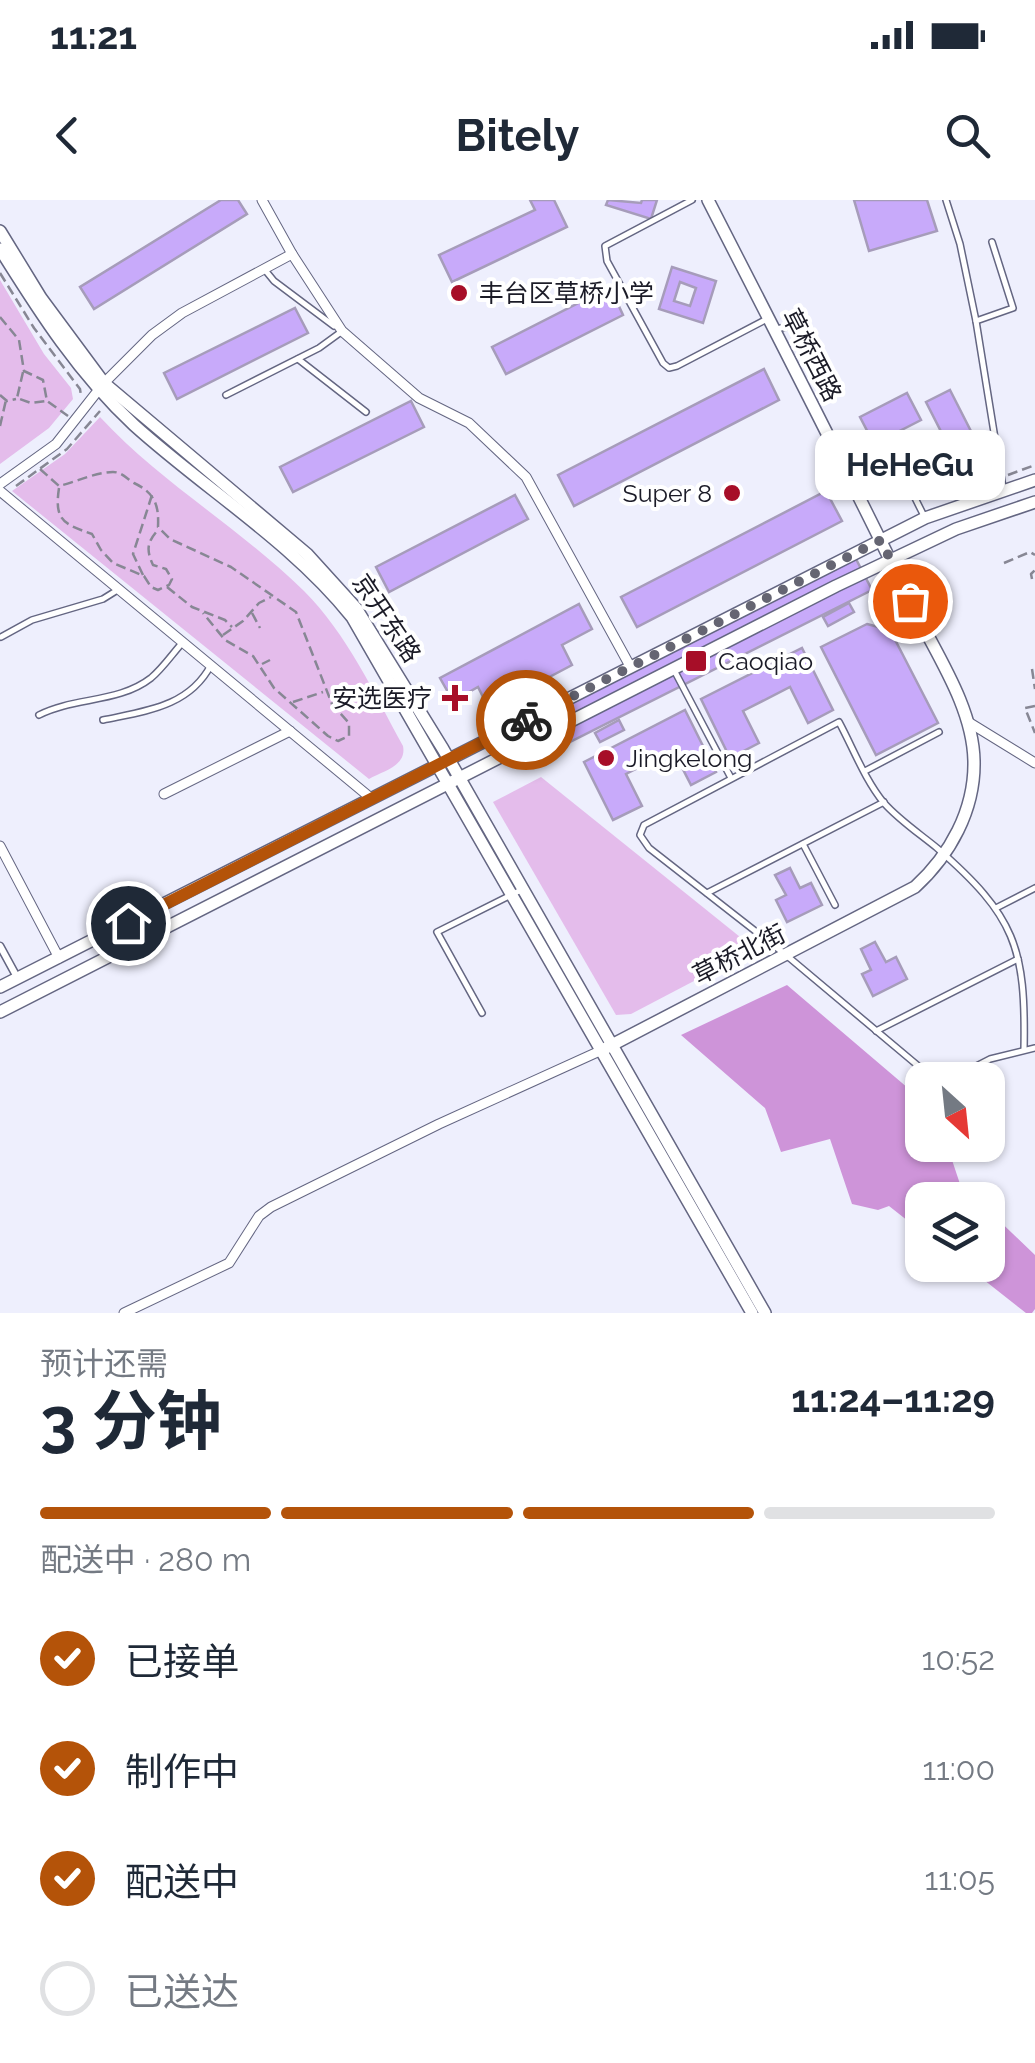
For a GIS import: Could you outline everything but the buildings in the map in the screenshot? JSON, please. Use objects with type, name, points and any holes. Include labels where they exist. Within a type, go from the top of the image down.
[{"type":"street","points":[[262,200],[342,332],[419,398],[468,423],[526,478],[630,666]]},
{"type":"street","name":"草桥西路","points":[[708,200],[970,723],[974,761],[971,795],[955,839],[924,879],[896,898]]},
{"type":"street","name":"京开东路","points":[[0,231],[101,386]]},
{"type":"street","name":"京开东路","points":[[0,249],[60,343],[101,386],[331,577],[377,638],[516,892],[765,1313]]},
{"type":"street","points":[[292,254],[182,312],[152,335],[101,386],[56,444],[0,488],[372,799]]},
{"type":"street","points":[[0,987],[925,518],[1035,480]]},
{"type":"street","points":[[0,1012],[891,560],[956,529],[1035,502]]},
{"type":"street","points":[[970,723],[1035,763]]},
{"type":"street","points":[[164,794],[290,731]]},
{"type":"street","points":[[0,846],[59,958]]},
{"type":"street","name":"草桥北街","points":[[607,1048],[896,898]]},
{"type":"street","points":[[0,946],[18,978]]},
{"type":"street","points":[[124,1313],[229,1263],[259,1216],[271,1207],[439,1124],[607,1048]]},
{"type":"street","name":"京开东路","points":[[607,1048],[752,1313]]},
{"type":"lane","points":[[692,200],[605,246],[607,262],[663,363],[669,368],[677,366],[771,324],[801,324]]},
{"type":"lane","points":[[946,200],[960,244],[976,321],[1004,491]]},
{"type":"lane","points":[[976,321],[1013,308],[992,242]]},
{"type":"lane","points":[[226,395],[342,332],[274,281],[264,268]]},
{"type":"lane","points":[[298,359],[366,412]]},
{"type":"lane","points":[[915,498],[925,518]]},
{"type":"lane","points":[[1,637],[32,620],[102,599],[119,589]]},
{"type":"lane","points":[[39,715],[71,702],[121,693],[136,686],[150,678],[182,642]]},
{"type":"lane","points":[[103,720],[174,702],[202,683],[211,666]]},
{"type":"lane","points":[[674,669],[730,778]]},
{"type":"lane","points":[[913,1062],[786,955],[649,848],[640,835],[644,824],[839,722],[884,802],[971,878],[996,908],[1016,946],[1024,1005],[1024,1050]]},
{"type":"lane","points":[[866,770],[938,732]]},
{"type":"lane","points":[[707,893],[884,802]]},
{"type":"lane","points":[[804,844],[835,905]]},
{"type":"lane","points":[[996,908],[1035,888]]},
{"type":"lane","points":[[482,1013],[437,932],[516,892]]},
{"type":"lane","points":[[876,1031],[1018,960]]},
{"type":"lane","points":[[984,1062],[1035,1048]]},
{"type":"path","points":[[0,273],[34,328],[80,389],[80,398]]},
{"type":"path","points":[[0,317],[19,340],[24,371],[17,398]]},
{"type":"path","points":[[24,371],[43,380],[47,401]]},
{"type":"path","points":[[0,395],[6,400]]},
{"type":"path","points":[[6,400],[47,401],[69,417],[75,410]]},
{"type":"path","points":[[0,426],[6,400]]},
{"type":"path","points":[[1007,475],[1035,466]]},
{"type":"path","points":[[40,469],[59,486]]},
{"type":"path","points":[[59,486],[114,472],[143,486],[158,508],[158,528],[148,541],[148,552],[153,565],[172,576],[167,587]]},
{"type":"path","points":[[59,486],[56,506],[63,520],[92,534],[113,563],[144,576]]},
{"type":"path","points":[[152,495],[133,554],[144,576],[154,589],[167,587],[232,627]]},
{"type":"path","points":[[158,528],[178,544],[230,567],[300,616],[326,691],[351,728],[349,736],[342,740],[328,736],[274,688],[261,665],[246,650],[222,636],[204,613]]},
{"type":"path","points":[[1004,563],[1030,552],[1035,555]]},
{"type":"path","points":[[1032,579],[1035,570]]},
{"type":"path","points":[[222,636],[272,596]]},
{"type":"path","points":[[251,612],[260,628]]},
{"type":"path","points":[[261,665],[270,660]]},
{"type":"path","points":[[1032,669],[1035,689]]},
{"type":"path","points":[[292,703],[326,691]]},
{"type":"path","points":[[1035,706],[1026,708],[1035,733]]},
{"type":"shaded area","points":[[0,280],[44,354],[71,388],[73,399],[49,428],[0,464]]},
{"type":"shaded area","points":[[100,417],[149,463],[279,568],[319,608],[359,665],[403,746],[398,763],[369,779],[12,491],[65,454]]},
{"type":"shaded area","points":[[541,777],[755,949],[631,1014],[616,1015],[493,802]]},
{"type":"shaded area","points":[[787,985],[905,1086],[905,1162],[953,1162],[959,1182],[905,1182],[905,1219],[889,1206],[878,1210],[852,1204],[830,1139],[781,1152],[765,1108],[681,1035]]},
{"type":"shaded area","points":[[1005,1226],[1035,1255],[1035,1309],[1026,1313],[987,1282],[1005,1282]]},
{"type":"way so far","points":[[526,720],[881,540],[910,601]]},
{"type":"place","name":"丰台区草桥小学","points":[[459,293]]},
{"type":"place","name":"Super 8","points":[[732,493]]},
{"type":"place","name":"HeHeGu","points":[[910,601]]},
{"type":"place","name":"Caoqiao","points":[[696,661]]},
{"type":"place","name":"安选医疗","points":[[455,698]]},
{"type":"place","name":"Jingkelong","points":[[606,758]]},
{"type":"route","points":[[128,923],[526,720]]}]
